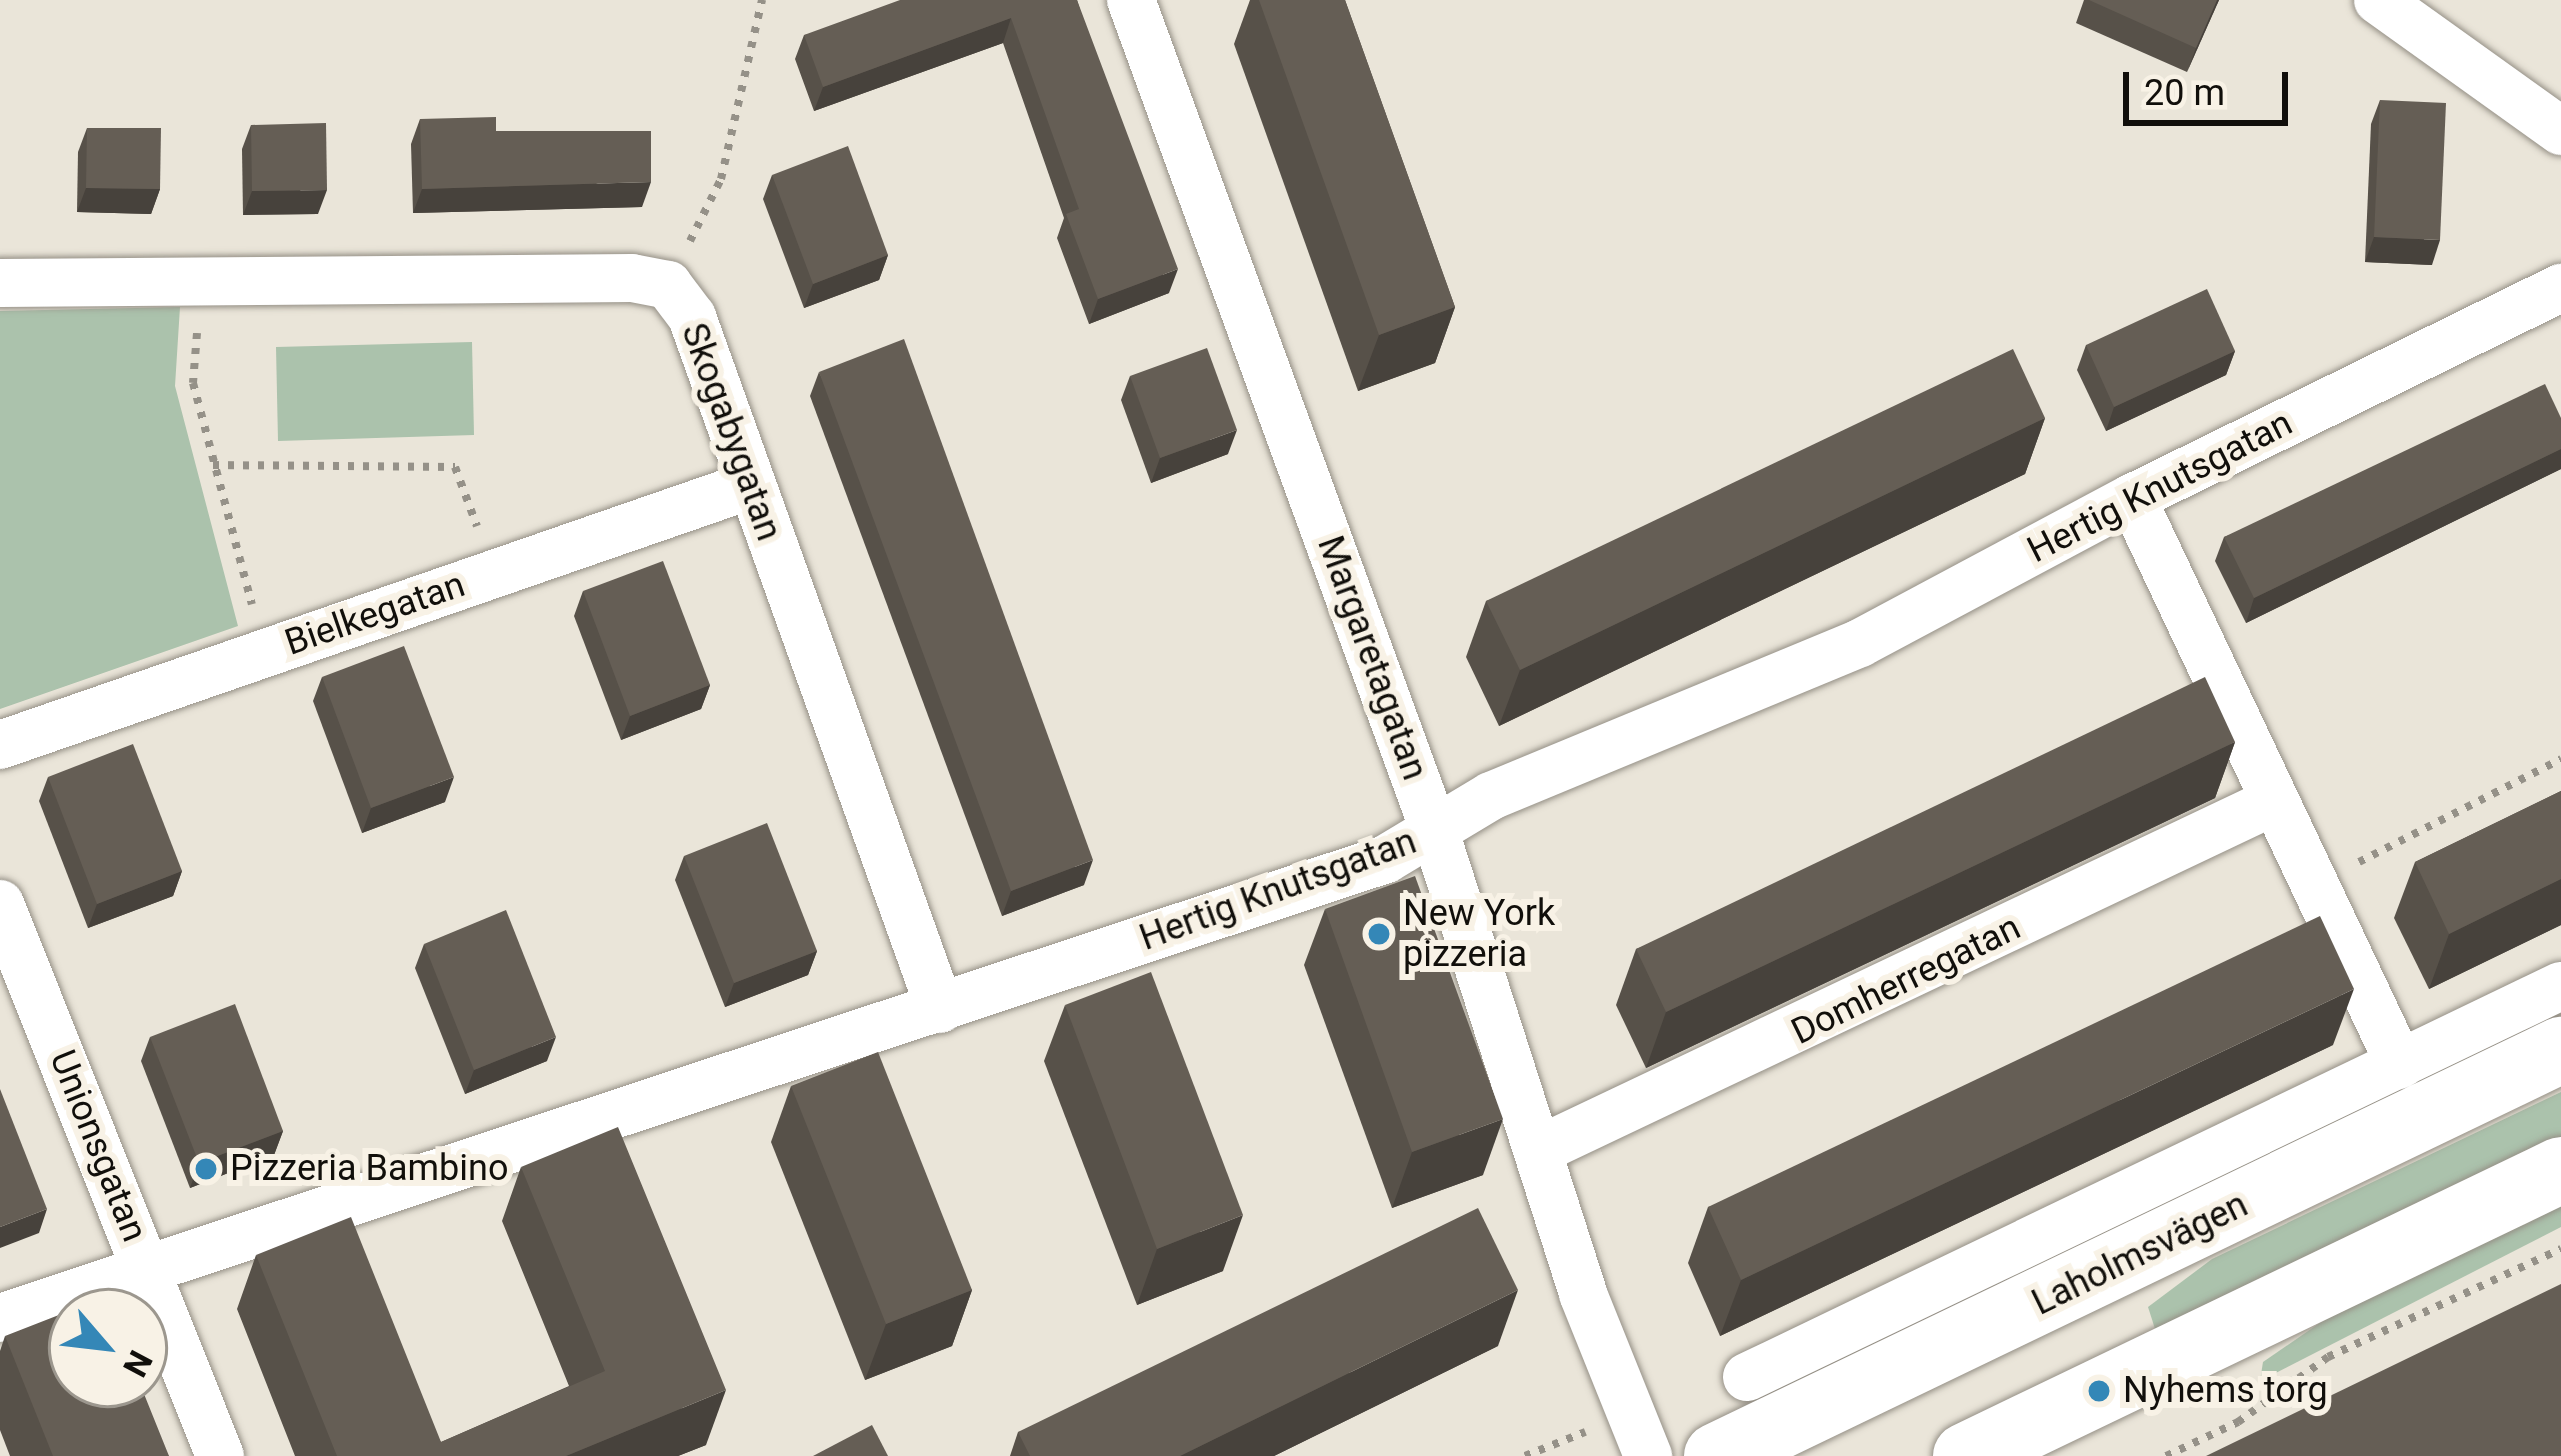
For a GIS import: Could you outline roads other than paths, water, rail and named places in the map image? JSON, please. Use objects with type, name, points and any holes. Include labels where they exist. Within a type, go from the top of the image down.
[{"type":"highway","name":"Laholmsvägen","points":[[1717,1456],[2561,1050]]},
{"type":"highway","points":[[1966,1456],[2561,1170]]},
{"type":"street","name":"Margaretagatan","points":[[1131,0],[1435,832],[1589,1312],[1648,1456]]},
{"type":"street","points":[[2378,0],[2561,131]]},
{"type":"street","name":"Skogabygatan","points":[[0,283],[632,278],[668,285],[692,316],[940,1009]]},
{"type":"street","name":"Hertig Knutsgatan","points":[[0,1318],[1387,859],[1491,796],[1860,643],[2132,498],[2561,288]]},
{"type":"street","name":"Bielkegatan","points":[[0,745],[751,485]]},
{"type":"street","points":[[2132,498],[2270,803],[2319,883],[2400,1065]]},
{"type":"street","name":"Domherregatan","points":[[1539,1150],[2270,803]]},
{"type":"street","name":"Unionsgatan","points":[[0,904],[220,1456]]},
{"type":"street","name":"Laholmsvägen","points":[[1748,1377],[2561,986]]},
{"type":"place","name":"New York pizzeria","points":[[1379,934]]},
{"type":"place","name":"Pizzeria Bambino","points":[[206,1169]]},
{"type":"place","name":"Nyhems torg","points":[[2099,1391]]}]
